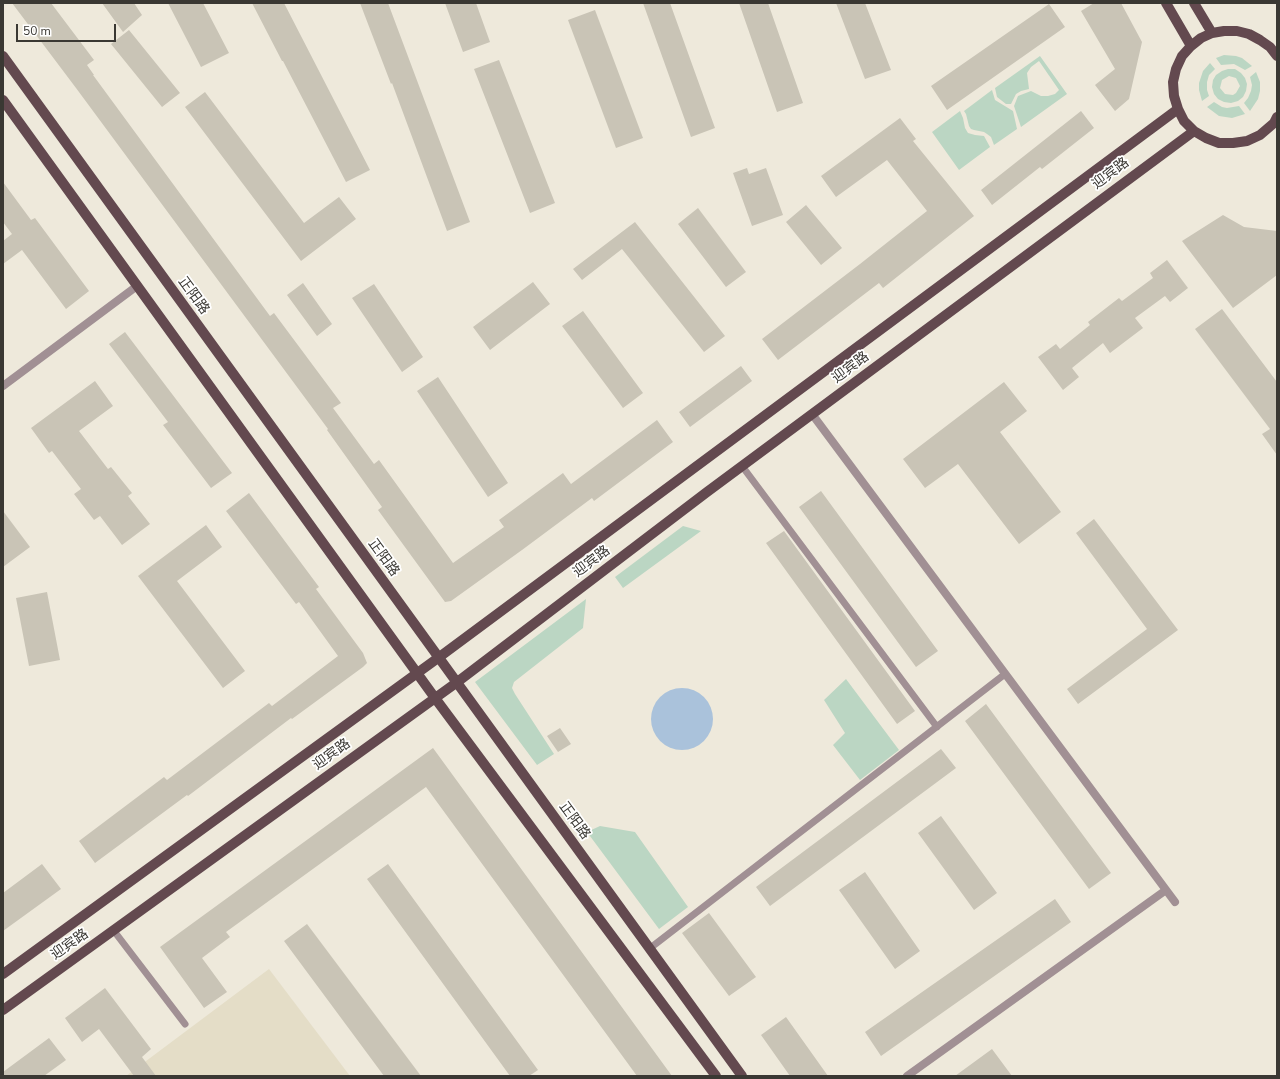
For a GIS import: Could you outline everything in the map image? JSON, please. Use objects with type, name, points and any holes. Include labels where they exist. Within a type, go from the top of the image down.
[{"type":"main road","points":[[1166,3],[1191,46]]},
{"type":"main road","points":[[1194,3],[1212,33]]},
{"type":"main road","points":[[1277,56],[1274,45],[1243,32],[1224,30],[1201,38],[1191,46],[1182,56],[1176,69],[1173,82],[1174,96],[1184,121],[1206,138],[1219,143],[1233,144],[1247,141],[1260,135],[1274,123],[1277,117]]},
{"type":"main road","name":"正阳路","points":[[3,56],[742,1076]]},
{"type":"main road","points":[[3,100],[435,698],[716,1076]]},
{"type":"main road","name":"迎宾路","points":[[3,974],[438,658],[1178,109]]},
{"type":"main road","name":"迎宾路","points":[[3,1010],[456,683],[742,466],[1194,130]]},
{"type":"street","points":[[3,386],[137,286]]},
{"type":"street","points":[[812,414],[1175,902]]},
{"type":"street","points":[[907,1076],[1166,890]]},
{"type":"lane","points":[[742,466],[937,727]]},
{"type":"lane","points":[[649,949],[1005,674]]},
{"type":"lane","points":[[114,931],[186,1024]]},
{"type":"shaded area","points":[[269,969],[350,1076],[126,1076]]},
{"type":"green space","points":[[1224,55],[1242,58],[1252,66],[1245,70],[1234,64],[1221,65],[1216,58]]},
{"type":"green space","points":[[1040,56],[1067,94],[1021,127],[1014,106],[1018,96],[1031,91],[1041,96],[1048,96],[1055,94],[1059,90],[1039,61],[1031,67],[1027,73],[1029,89],[1016,94],[1011,104],[1006,104],[997,97],[995,88]]},
{"type":"green space","points":[[1210,63],[1215,69],[1209,75],[1207,82],[1209,96],[1202,101],[1199,83],[1203,71]]},
{"type":"green space","points":[[1235,69],[1245,78],[1247,84],[1246,91],[1243,97],[1238,101],[1231,103],[1224,102],[1218,99],[1214,94],[1212,87],[1213,80],[1216,75],[1222,71]],"holes":[[[1229,76],[1236,78],[1240,86],[1236,93],[1233,95],[1225,94],[1220,88],[1222,80]]]},
{"type":"green space","points":[[1256,72],[1260,82],[1260,91],[1258,99],[1250,111],[1244,103],[1251,91],[1252,85],[1250,77]]},
{"type":"green space","points":[[992,90],[995,100],[1013,111],[1017,129],[994,145],[991,137],[987,134],[971,129],[964,111]]},
{"type":"green space","points":[[1214,102],[1227,108],[1239,106],[1245,114],[1232,118],[1219,116],[1207,107]]},
{"type":"green space","points":[[960,111],[968,133],[984,136],[990,147],[959,170],[932,132]]},
{"type":"green space","points":[[683,526],[701,531],[623,588],[615,577]]},
{"type":"green space","points":[[586,599],[583,628],[514,682],[512,688],[554,754],[537,765],[475,682]]},
{"type":"green space","points":[[846,679],[899,750],[860,780],[833,745],[845,733],[824,700]]},
{"type":"green space","points":[[600,826],[635,832],[688,907],[659,929],[587,832]]},
{"type":"water","points":[[682,688],[694,691],[704,697],[710,707],[713,719],[710,731],[704,741],[694,747],[682,750],[670,747],[660,741],[654,731],[651,719],[654,707],[660,697],[670,691]]},
{"type":"building","points":[[12,3],[51,3],[94,60],[87,65],[93,75],[270,316],[274,313],[341,403],[333,408],[374,464],[379,460],[453,563],[504,527],[499,520],[563,473],[571,484],[657,420],[673,442],[594,501],[592,498],[451,601],[445,602],[378,510],[382,507],[327,430],[328,429]]},
{"type":"building","points":[[102,3],[134,3],[142,15],[123,32]]},
{"type":"building","points":[[168,3],[203,3],[229,53],[201,67]]},
{"type":"building","points":[[252,3],[284,3],[370,170],[346,182]]},
{"type":"building","points":[[360,3],[388,3],[470,222],[447,231],[392,83],[391,84]]},
{"type":"building","points":[[445,3],[476,3],[490,42],[463,52]]},
{"type":"building","points":[[643,3],[670,3],[715,128],[691,137]]},
{"type":"building","points":[[739,3],[768,3],[803,103],[777,112]]},
{"type":"building","points":[[836,3],[865,3],[891,70],[865,79]]},
{"type":"building","points":[[1094,3],[1121,3],[1142,42],[1129,99],[1115,111],[1095,85],[1115,69],[1081,11]]},
{"type":"building","points":[[1049,4],[1065,27],[947,110],[931,86]]},
{"type":"building","points":[[595,10],[643,138],[616,148],[568,20]]},
{"type":"building","points":[[129,30],[180,93],[162,107],[111,44]]},
{"type":"building","points":[[499,60],[555,203],[530,213],[474,69]]},
{"type":"building","points":[[205,92],[304,223],[339,197],[356,219],[301,261],[185,107]]},
{"type":"building","points":[[1081,111],[1094,128],[1042,169],[1040,167],[992,205],[981,190]]},
{"type":"building","points":[[900,118],[916,139],[913,141],[974,216],[883,288],[879,283],[778,360],[762,339],[927,211],[887,160],[836,197],[821,176]]},
{"type":"building","points":[[747,168],[749,174],[766,168],[783,215],[752,226],[733,173]]},
{"type":"building","points":[[3,182],[31,220],[35,218],[89,291],[66,309],[22,250],[3,264],[3,241],[12,234],[3,222]]},
{"type":"building","points":[[806,205],[842,248],[821,265],[786,222]]},
{"type":"building","points":[[698,208],[746,272],[726,287],[678,224]]},
{"type":"building","points":[[1223,215],[1244,227],[1277,231],[1277,275],[1233,308],[1182,241]]},
{"type":"building","points":[[635,222],[725,336],[704,352],[622,249],[582,280],[573,269]]},
{"type":"building","points":[[1167,260],[1188,288],[1170,302],[1165,296],[1135,318],[1143,328],[1110,353],[1103,343],[1072,368],[1079,377],[1063,390],[1038,357],[1056,344],[1060,349],[1090,325],[1088,322],[1119,298],[1122,301],[1153,278],[1150,273]]},
{"type":"building","points":[[533,282],[550,304],[490,350],[473,327]]},
{"type":"building","points":[[303,283],[332,324],[317,336],[287,295]]},
{"type":"building","points":[[374,284],[423,357],[402,372],[352,298]]},
{"type":"building","points":[[1222,309],[1277,382],[1277,455],[1262,434],[1270,429],[1195,329]]},
{"type":"building","points":[[583,311],[643,393],[623,408],[562,326]]},
{"type":"building","points":[[125,332],[232,473],[211,488],[163,425],[168,422],[109,344]]},
{"type":"building","points":[[741,366],[752,381],[690,427],[679,412]]},
{"type":"building","points":[[438,377],[508,483],[488,497],[417,391]]},
{"type":"building","points":[[95,381],[113,406],[79,431],[108,469],[111,467],[132,493],[128,496],[150,524],[122,545],[100,516],[94,520],[74,494],[81,489],[52,451],[49,453],[31,428]]},
{"type":"building","points":[[1004,382],[1027,411],[1000,432],[1061,512],[1019,544],[958,464],[925,488],[903,459]]},
{"type":"building","points":[[821,491],[938,651],[916,667],[799,507]]},
{"type":"building","points":[[249,493],[319,587],[316,589],[363,653],[367,663],[95,863],[79,841],[164,777],[167,780],[269,703],[272,706],[338,656],[299,602],[296,604],[226,511]]},
{"type":"building","points":[[3,511],[30,547],[3,567]]},
{"type":"building","points":[[1094,519],[1178,630],[1078,704],[1067,689],[1147,629],[1076,533]]},
{"type":"building","points":[[206,525],[222,547],[177,581],[245,671],[223,688],[138,576]]},
{"type":"building","points":[[784,531],[915,711],[897,724],[766,543]]},
{"type":"building","points":[[47,592],[60,660],[29,666],[16,598]]},
{"type":"building","points":[[986,704],[1111,873],[1089,889],[965,721]]},
{"type":"building","points":[[560,728],[571,744],[558,752],[547,736]]},
{"type":"building","points":[[433,748],[672,1076],[637,1076],[426,787],[226,932],[230,937],[202,958],[227,992],[204,1008],[160,947]]},
{"type":"building","points":[[941,749],[956,768],[770,906],[756,887]]},
{"type":"building","points":[[941,816],[997,893],[974,910],[918,833]]},
{"type":"building","points":[[42,864],[61,889],[3,931],[3,893]]},
{"type":"building","points":[[388,864],[538,1070],[529,1076],[510,1076],[367,879]]},
{"type":"building","points":[[865,872],[920,951],[895,969],[839,890]]},
{"type":"building","points":[[1055,899],[1071,922],[881,1056],[865,1032]]},
{"type":"building","points":[[709,913],[756,977],[729,996],[682,933]]},
{"type":"building","points":[[307,924],[421,1076],[384,1076],[284,941]]},
{"type":"building","points":[[105,988],[151,1049],[142,1057],[156,1076],[134,1076],[99,1029],[82,1042],[65,1018]]},
{"type":"building","points":[[786,1017],[828,1076],[790,1076],[761,1035]]},
{"type":"building","points":[[49,1038],[66,1060],[44,1076],[3,1076],[3,1072]]},
{"type":"building","points":[[992,1049],[1012,1076],[955,1076]]}]
